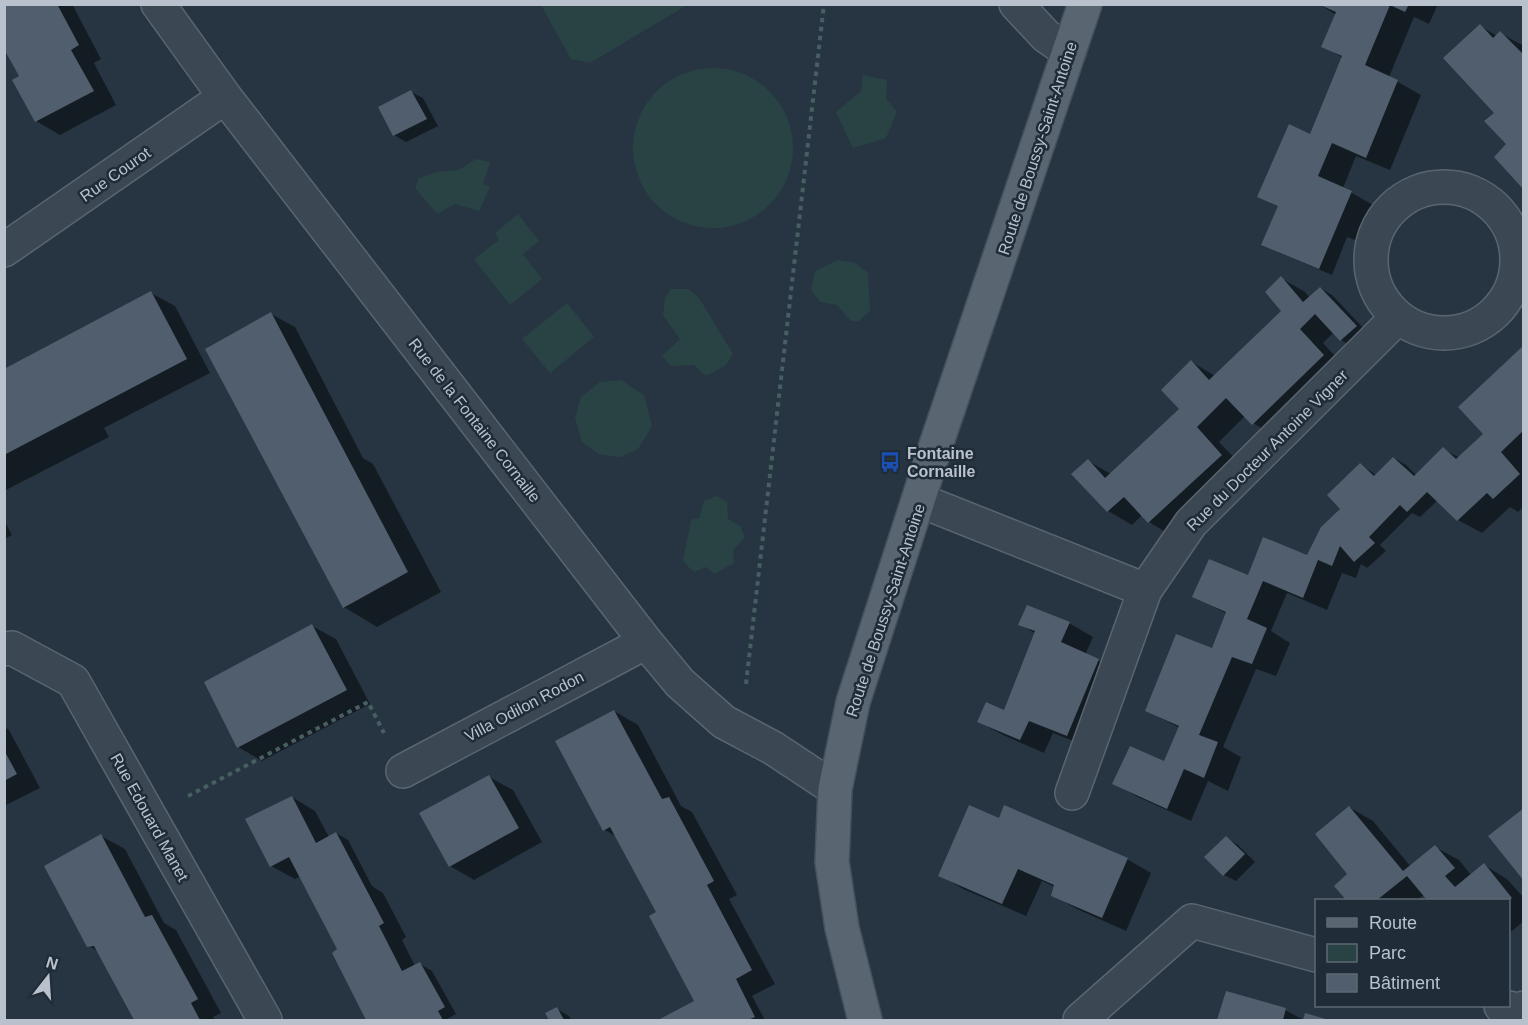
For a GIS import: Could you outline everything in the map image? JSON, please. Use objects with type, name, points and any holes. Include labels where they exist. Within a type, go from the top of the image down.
[{"type":"main road","name":"Route de Boussy-Saint-Antoine","points":[[865,1020],[842,928],[832,862],[835,789],[853,702],[1086,4]]},
{"type":"street","name":"Rue de la Fontaine Cornaille","points":[[158,4],[225,97],[680,683],[724,722],[772,748],[835,789]]},
{"type":"street","points":[[1016,4],[1046,36],[1069,52]]},
{"type":"street","name":"Rue Courot","points":[[4,250],[225,97]]},
{"type":"street","points":[[1432,188],[1457,188],[1479,196],[1498,212],[1512,231],[1517,255],[1515,279],[1505,301],[1488,318],[1467,330],[1443,333],[1419,329],[1398,317],[1382,299],[1372,278],[1371,253],[1377,230],[1391,210],[1409,196],[1432,188]]},
{"type":"street","name":"Rue du Docteur Antoine Vigner","points":[[1072,793],[1144,590],[1191,523],[1398,317]]},
{"type":"street","points":[[920,500],[1144,590]]},
{"type":"street","name":"Villa Odilon Rodon","points":[[403,771],[646,642]]},
{"type":"street","name":"Rue Edouard Manet","points":[[4,649],[12,648],[73,681],[265,1020]]},
{"type":"street","points":[[1080,1020],[1192,921],[1315,954]]},
{"type":"street","points":[[1507,1007],[1520,1011],[1524,1008]]},
{"type":"path","points":[[746,687],[824,4]]},
{"type":"path","points":[[150,816],[368,702],[403,771]]},
{"type":"green space","points":[[541,5],[687,5],[590,63],[571,59]]},
{"type":"green space","points":[[713,68],[743,74],[769,92],[787,118],[793,148],[787,178],[769,204],[743,222],[713,228],[683,222],[657,204],[639,178],[633,148],[639,118],[657,92],[683,74]]},
{"type":"green space","points":[[863,75],[887,80],[886,98],[897,112],[886,138],[853,148],[836,112],[861,91]]},
{"type":"green space","points":[[476,159],[490,162],[483,184],[490,187],[479,211],[455,204],[437,214],[415,188],[419,178],[436,172],[459,170]]},
{"type":"green space","points":[[518,214],[539,241],[523,254],[542,279],[510,305],[474,259],[499,240],[495,233]]},
{"type":"green space","points":[[838,260],[855,263],[868,273],[870,311],[859,321],[851,321],[837,305],[820,302],[811,290],[815,271]]},
{"type":"green space","points":[[671,289],[688,289],[699,298],[733,354],[726,365],[706,376],[694,365],[672,366],[662,356],[680,339],[663,315],[665,298]]},
{"type":"green space","points":[[567,303],[594,337],[550,373],[522,339]]},
{"type":"green space","points":[[621,380],[644,395],[652,426],[638,449],[620,457],[598,454],[582,442],[575,418],[581,397],[600,382]]},
{"type":"green space","points":[[717,496],[727,502],[728,519],[740,526],[745,537],[733,550],[734,563],[714,574],[706,567],[694,572],[683,561],[691,520],[699,518],[704,501]]},
{"type":"building","points":[[4,4],[57,4],[79,45],[71,50],[94,91],[35,122],[12,80],[19,76],[4,49]]},
{"type":"building","points":[[1318,4],[1409,4],[1405,12],[1390,5],[1365,65],[1398,80],[1366,158],[1332,143],[1318,176],[1352,191],[1319,269],[1261,245],[1278,206],[1257,197],[1289,124],[1310,134],[1342,56],[1321,47],[1336,12]]},
{"type":"building","points":[[1480,24],[1493,38],[1500,31],[1524,55],[1524,190],[1494,157],[1506,144],[1484,121],[1494,113],[1443,58]]},
{"type":"building","points":[[411,90],[427,119],[393,136],[378,107]]},
{"type":"building","points":[[1281,276],[1303,302],[1320,287],[1357,326],[1340,341],[1315,314],[1300,329],[1324,355],[1252,425],[1226,398],[1197,427],[1222,455],[1148,523],[1124,497],[1107,512],[1071,474],[1088,459],[1105,478],[1179,409],[1161,390],[1191,360],[1209,380],[1281,311],[1265,292]]},
{"type":"building","points":[[151,291],[187,359],[4,455],[4,369]]},
{"type":"building","points":[[271,312],[408,572],[343,608],[205,349]]},
{"type":"building","points":[[1524,345],[1524,430],[1501,452],[1520,474],[1493,499],[1487,493],[1457,521],[1427,492],[1407,512],[1400,505],[1369,537],[1375,543],[1354,562],[1340,546],[1332,566],[1318,560],[1303,598],[1263,581],[1247,619],[1267,628],[1252,664],[1232,657],[1199,735],[1218,742],[1204,778],[1184,769],[1167,809],[1112,784],[1130,746],[1164,761],[1179,726],[1145,711],[1176,634],[1212,648],[1226,612],[1192,597],[1209,559],[1248,575],[1263,537],[1307,555],[1321,527],[1340,509],[1327,495],[1360,463],[1374,476],[1393,457],[1414,476],[1443,447],[1456,459],[1483,434],[1458,407]]},
{"type":"building","points":[[1027,605],[1070,622],[1061,642],[1099,659],[1067,736],[1029,721],[1020,740],[977,722],[986,702],[1004,710],[1035,631],[1018,625]]},
{"type":"building","points":[[312,624],[347,690],[237,748],[204,682]]},
{"type":"building","points":[[614,710],[662,799],[669,797],[714,881],[707,885],[752,970],[736,979],[755,1017],[748,1020],[658,1020],[694,1001],[649,916],[656,912],[610,827],[603,831],[555,741]]},
{"type":"building","points":[[4,750],[17,774],[4,781]]},
{"type":"building","points":[[489,775],[519,828],[449,867],[419,813]]},
{"type":"building","points":[[292,796],[316,843],[336,832],[384,923],[379,926],[402,971],[420,962],[445,1007],[438,1011],[443,1020],[366,1020],[332,953],[337,949],[289,857],[270,867],[245,819]]},
{"type":"building","points":[[969,805],[999,818],[1004,805],[1128,858],[1102,918],[1051,896],[1054,885],[1018,869],[1002,904],[938,876]]},
{"type":"building","points":[[1349,806],[1403,871],[1435,845],[1455,868],[1445,876],[1455,887],[1484,863],[1512,898],[1426,899],[1407,876],[1378,899],[1345,899],[1334,886],[1347,874],[1315,834]]},
{"type":"building","points":[[1524,808],[1524,881],[1488,836]]},
{"type":"building","points":[[101,834],[145,917],[152,915],[198,999],[191,1003],[200,1020],[134,1020],[94,946],[87,947],[44,866]]},
{"type":"building","points":[[1226,836],[1245,854],[1223,876],[1204,857]]},
{"type":"building","points":[[1226,991],[1286,1008],[1283,1020],[1217,1020]]},
{"type":"building","points":[[557,1007],[564,1020],[549,1020],[545,1013]]},
{"type":"building","points":[[1305,1013],[1329,1020],[1303,1020]]},
{"type":"place","name":"Fontaine Cornaille","points":[[890,462]]}]
